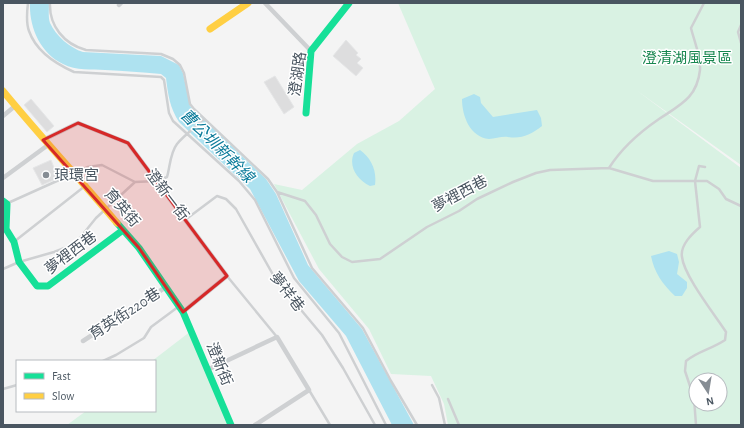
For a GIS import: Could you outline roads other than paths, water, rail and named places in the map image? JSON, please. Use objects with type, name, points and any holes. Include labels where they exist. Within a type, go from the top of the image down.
[{"type":"street","points":[[210,29],[248,3]]},
{"type":"street","points":[[265,3],[311,51]]},
{"type":"street","name":"澄湖路","points":[[306,113],[311,51],[350,3]]},
{"type":"street","name":"育英街","points":[[3,91],[45,142],[86,186],[139,248],[181,309]]},
{"type":"street","points":[[3,116],[15,106]]},
{"type":"street","name":"澄新一街","points":[[3,178],[45,142],[78,123],[128,143],[227,276]]},
{"type":"street","name":"夢裡西巷","points":[[5,202],[6,229],[14,242],[20,262],[37,286],[48,286],[123,230]]},
{"type":"street","points":[[181,309],[227,276]]},
{"type":"street","name":"育英街220巷","points":[[83,341],[166,287]]},
{"type":"street","name":"澄新街","points":[[181,309],[231,425]]},
{"type":"street","points":[[207,370],[277,337],[309,390],[255,425]]},
{"type":"lane","points":[[28,3],[29,31],[39,47],[50,59],[74,72],[161,77],[164,80],[169,113],[174,121],[187,135],[239,181],[255,200],[294,278],[340,333],[386,425]]},
{"type":"lane","points":[[50,3],[52,20],[55,28],[65,39],[77,47],[86,50],[161,54],[173,59],[180,65],[184,73],[190,104],[268,179],[277,192],[312,268],[363,328],[391,381],[417,425]]},
{"type":"lane","points":[[609,168],[628,144],[688,100],[696,85],[700,70],[699,59],[691,28],[704,3]]},
{"type":"lane","points":[[741,25],[738,32],[741,44]]},
{"type":"lane","points":[[5,202],[75,174],[88,167],[102,165],[135,182],[157,181],[167,177],[172,154],[177,144],[204,119]]},
{"type":"lane","points":[[696,425],[694,398],[685,371],[686,361],[692,356],[715,347],[725,340],[726,332],[688,274],[682,257],[684,246],[691,235],[700,227],[695,180],[699,166],[705,167]]},
{"type":"lane","name":"夢裡西巷","points":[[277,192],[305,202],[316,215],[330,244],[342,257],[352,262],[380,260],[427,227],[459,211],[497,189],[536,173],[550,170],[609,168],[653,182],[695,180],[707,181],[719,189],[726,199],[741,206]]},
{"type":"lane","name":"夢裡西巷","points":[[3,269],[75,244],[106,209],[135,182]]},
{"type":"lane","points":[[14,242],[86,186]]},
{"type":"lane","name":"夢祥巷","points":[[185,220],[217,196],[226,200],[236,209],[276,280],[322,335],[344,368],[375,425]]},
{"type":"lane","points":[[227,276],[277,337]]},
{"type":"lane","points":[[105,360],[144,338],[151,327],[181,309]]},
{"type":"lane","points":[[432,384],[439,398],[445,425]]},
{"type":"lane","points":[[3,389],[16,386]]},
{"type":"lane","points":[[309,390],[330,425]]},
{"type":"lane","points":[[448,399],[459,425]]},
{"type":"water","name":"曹公圳新幹線","points":[[30,3],[49,3],[50,23],[64,41],[73,48],[83,52],[161,56],[179,65],[183,73],[190,106],[266,179],[276,194],[308,265],[362,329],[414,425],[392,425],[346,336],[299,281],[250,189],[179,122],[173,112],[166,78],[161,74],[79,69],[63,64],[48,53],[42,46],[34,30],[30,12]]},
{"type":"water","points":[[474,94],[480,97],[481,103],[493,117],[537,110],[541,118],[542,126],[534,132],[522,137],[489,139],[482,137],[468,125],[462,106],[462,99]]},
{"type":"water","points":[[360,150],[370,161],[374,169],[375,185],[370,186],[361,180],[353,168],[352,158],[354,153]]},
{"type":"water","points":[[669,251],[677,254],[679,262],[677,274],[687,282],[687,288],[682,296],[675,296],[667,287],[657,273],[652,262],[651,256]]},
{"type":"place","name":"琅環宮","points":[[46,175]]},
{"type":"park label","name":"澄清湖風景區","points":[[687,58]]}]
